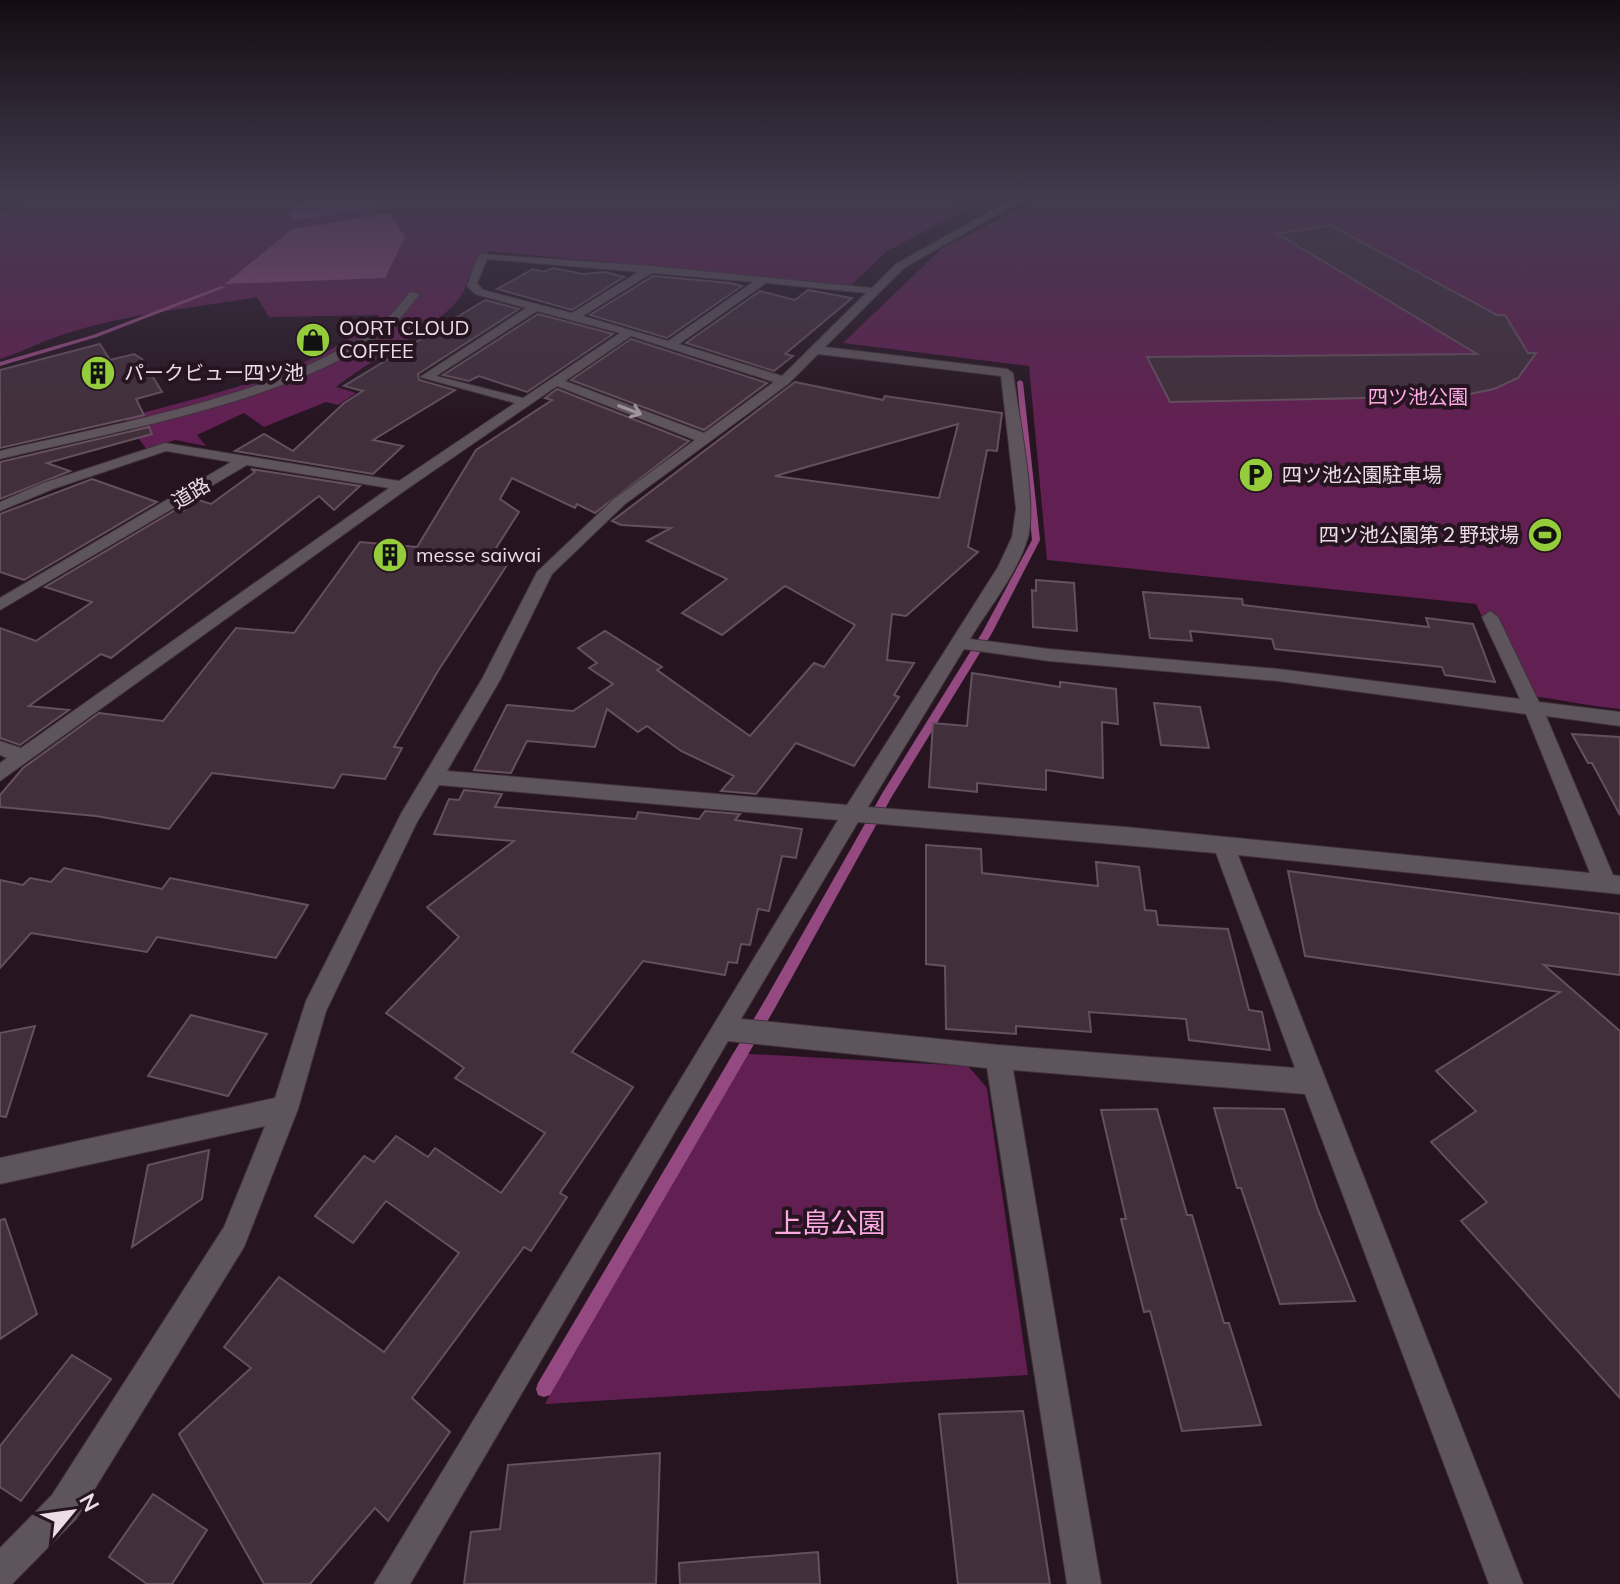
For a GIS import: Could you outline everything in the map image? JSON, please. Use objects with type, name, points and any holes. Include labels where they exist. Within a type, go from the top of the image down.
[{"type":"street","points":[[476,272],[471,284],[479,292],[575,316],[784,381]]},
{"type":"street","points":[[575,316],[646,272]]},
{"type":"street","points":[[684,272],[873,291]]},
{"type":"street","points":[[0,1572],[64,1507],[234,1237],[285,1109],[314,1009],[409,818],[491,680],[545,572],[620,501],[784,381],[894,272]]},
{"type":"street","points":[[670,345],[764,279]]},
{"type":"street","points":[[0,455],[202,402],[309,369],[390,322],[414,294]]},
{"type":"street","points":[[525,402],[426,377],[537,306]]},
{"type":"street","points":[[0,773],[402,486],[629,332]]},
{"type":"street","points":[[391,1584],[747,1031],[870,814],[907,723],[974,645],[1020,537],[1023,509],[1007,373],[816,350]]},
{"type":"street","points":[[557,382],[706,439]]},
{"type":"street","points":[[0,507],[48,486],[165,447],[402,486]]},
{"type":"street","name":"道路","points":[[0,605],[245,460]]},
{"type":"street","points":[[1490,617],[1613,884]]},
{"type":"street","points":[[974,645],[1278,675],[1620,719]]},
{"type":"street","points":[[0,748],[23,756]]},
{"type":"street","points":[[434,777],[609,796],[870,814],[1224,845],[1613,884]]},
{"type":"street","points":[[1224,845],[1506,1584]]},
{"type":"street","points":[[747,1031],[998,1057],[1313,1082]]},
{"type":"street","points":[[998,1057],[1084,1584]]},
{"type":"street","points":[[0,1171],[285,1109]]},
{"type":"green space","points":[[0,272],[472,272],[458,300],[431,325],[336,387],[356,393],[338,405],[326,402],[264,427],[244,413],[197,435],[206,446],[175,440],[147,450],[124,418],[224,391],[293,367],[354,335],[380,315],[269,317],[257,297],[96,325],[0,359]]},
{"type":"green space","points":[[711,272],[865,272],[851,285]]},
{"type":"green space","name":"四ツ池公園","points":[[917,272],[1620,272],[1620,709],[1520,695],[1476,604],[1047,560],[1029,366],[843,343]]},
{"type":"green space","name":"上島公園","points":[[733,1053],[968,1066],[987,1088],[1028,1375],[545,1404]]},
{"type":"shaded area","points":[[240,272],[388,272],[385,278],[225,284]]},
{"type":"building","points":[[528,272],[605,272],[624,277],[572,310],[497,289]]},
{"type":"building","points":[[1341,272],[1417,272],[1497,315],[1505,315],[1528,353],[1536,353],[1518,378],[1494,389],[1460,396],[1170,402],[1147,357],[1477,354]]},
{"type":"building","points":[[653,276],[742,286],[667,338],[590,315]]},
{"type":"building","points":[[808,290],[852,298],[785,354],[793,356],[774,371],[686,343],[760,291],[795,300]]},
{"type":"building","points":[[485,300],[519,309],[418,374],[419,380],[455,390],[373,440],[403,446],[373,474],[235,451],[264,434],[293,451],[344,403],[363,391],[344,386]]},
{"type":"building","points":[[538,314],[613,334],[527,392],[479,376],[469,381],[443,375]]},
{"type":"building","points":[[631,339],[767,383],[704,430],[571,380]]},
{"type":"building","points":[[100,344],[110,360],[134,354],[142,359],[162,392],[136,399],[144,415],[0,448],[0,370]]},
{"type":"building","points":[[795,382],[883,400],[885,396],[1002,413],[997,451],[987,450],[968,547],[978,552],[906,616],[892,614],[887,660],[914,663],[894,695],[899,697],[854,766],[796,743],[756,794],[721,791],[734,776],[681,751],[647,726],[638,732],[607,709],[595,747],[527,741],[511,773],[474,770],[507,705],[573,711],[613,684],[589,668],[597,663],[578,648],[605,631],[662,667],[657,670],[750,736],[814,663],[824,667],[855,625],[785,586],[722,635],[682,613],[727,579],[647,541],[671,528],[621,525],[612,521]],"holes":[[[958,424],[939,498],[775,476]]]},
{"type":"building","points":[[557,389],[689,441],[595,513],[577,504],[575,508],[512,478],[500,499],[519,512],[496,548],[511,559],[438,671],[394,747],[402,748],[385,779],[342,774],[334,788],[212,773],[169,829],[96,816],[0,807],[0,795],[23,768],[99,713],[163,721],[236,628],[294,633],[360,542],[417,547],[476,450],[552,400],[545,398]]},
{"type":"building","points":[[149,427],[152,434],[47,463],[70,471],[0,499],[0,462]]},
{"type":"building","points":[[251,469],[360,486],[334,510],[319,496],[111,658],[101,654],[29,706],[69,710],[20,745],[0,738],[0,628],[36,641],[92,602],[45,587],[177,509],[183,511],[199,500],[211,504],[255,472]]},
{"type":"building","points":[[92,479],[157,502],[24,580],[0,572],[0,514]]},
{"type":"building","points":[[1036,580],[1074,583],[1077,631],[1033,627],[1032,590],[1036,591]]},
{"type":"building","points":[[1143,592],[1242,599],[1243,605],[1429,627],[1426,618],[1473,624],[1495,682],[1445,675],[1442,667],[1275,649],[1272,639],[1190,631],[1192,641],[1150,638]]},
{"type":"building","points":[[972,673],[1060,687],[1060,682],[1116,689],[1118,724],[1102,722],[1103,778],[1046,770],[1046,790],[977,783],[977,792],[929,787],[933,723],[967,726]]},
{"type":"building","points":[[1154,703],[1200,707],[1209,748],[1161,745]]},
{"type":"building","points":[[1572,734],[1620,737],[1620,815],[1592,763],[1588,763]]},
{"type":"building","points":[[464,790],[502,794],[495,807],[636,819],[638,812],[699,819],[705,811],[740,814],[735,820],[802,829],[796,858],[782,856],[769,911],[758,909],[750,945],[741,944],[737,963],[728,962],[725,975],[643,961],[572,1052],[633,1087],[560,1193],[567,1197],[531,1251],[524,1247],[412,1398],[450,1432],[388,1521],[375,1508],[310,1584],[264,1584],[179,1434],[251,1368],[224,1347],[279,1277],[384,1352],[459,1253],[386,1201],[353,1243],[315,1216],[364,1156],[374,1162],[396,1136],[428,1157],[435,1148],[501,1193],[545,1133],[455,1078],[464,1068],[386,1013],[459,937],[427,907],[514,841],[434,834],[449,799],[459,800]]},
{"type":"building","points":[[926,845],[981,849],[982,873],[1098,886],[1096,862],[1139,867],[1145,910],[1156,911],[1158,925],[1228,929],[1249,1010],[1262,1012],[1270,1050],[1189,1040],[1186,1019],[1089,1012],[1091,1032],[1016,1026],[1016,1034],[946,1029],[945,966],[926,964]]},
{"type":"building","points":[[64,868],[162,889],[170,878],[308,905],[276,958],[157,937],[147,952],[31,933],[0,968],[0,880],[23,885],[30,878],[51,882]]},
{"type":"building","points":[[1288,871],[1620,914],[1620,975],[1544,965],[1620,1031],[1620,1398],[1461,1221],[1487,1202],[1431,1142],[1476,1111],[1436,1071],[1560,992],[1305,956]]},
{"type":"building","points":[[191,1015],[267,1034],[228,1096],[148,1076]]},
{"type":"building","points":[[35,1026],[6,1117],[0,1116],[0,1033]]},
{"type":"building","points":[[1214,1108],[1284,1109],[1318,1210],[1355,1301],[1280,1304],[1241,1188],[1237,1188]]},
{"type":"building","points":[[1157,1109],[1187,1215],[1192,1215],[1224,1323],[1229,1323],[1261,1425],[1182,1431],[1150,1311],[1144,1312],[1121,1219],[1126,1219],[1101,1110]]},
{"type":"building","points":[[209,1150],[202,1199],[132,1247],[148,1165]]},
{"type":"building","points":[[5,1219],[37,1314],[0,1339],[0,1220]]},
{"type":"building","points":[[72,1355],[111,1379],[21,1501],[0,1487],[0,1446]]},
{"type":"building","points":[[1023,1411],[1050,1584],[958,1584],[939,1414]]},
{"type":"building","points":[[660,1453],[656,1584],[464,1584],[471,1532],[500,1529],[508,1465]]},
{"type":"building","points":[[153,1494],[207,1530],[172,1584],[147,1584],[109,1557]]},
{"type":"building","points":[[818,1552],[820,1584],[680,1584],[679,1563]]},
{"type":"waterway","points":[[0,364],[95,336],[223,287]]},
{"type":"waterway","points":[[544,1389],[770,1004],[887,795],[987,633],[1036,540],[1020,382]]},
{"type":"place","name":"OORT CLOUD COFFEE","points":[[313,340]]},
{"type":"place","name":"パークビュー四ツ池","points":[[98,373]]},
{"type":"place","name":"四ツ池公園駐車場","points":[[1256,475]]},
{"type":"place","name":"四ツ池公園第２野球場","points":[[1545,535]]},
{"type":"place","name":"messe saiwai","points":[[390,555]]}]
